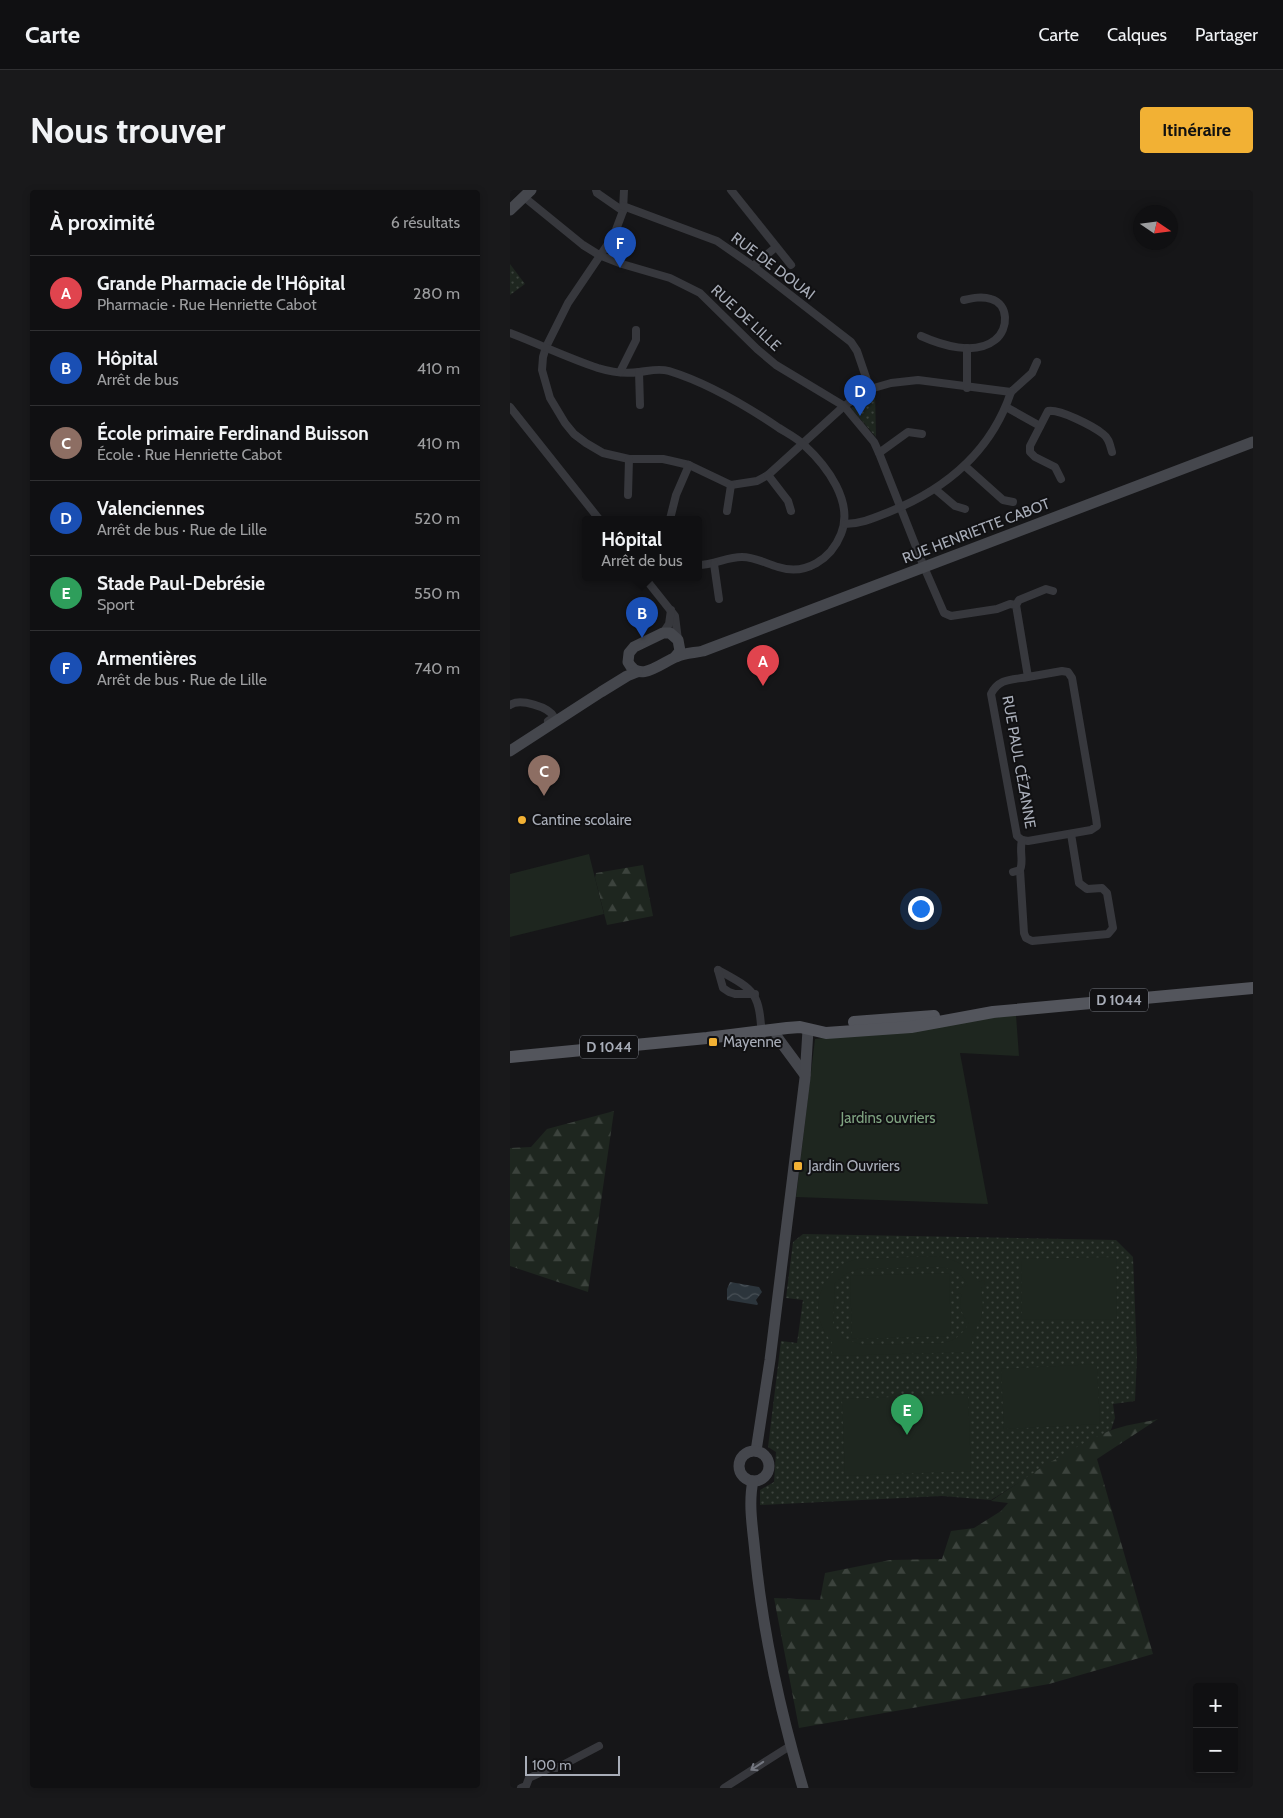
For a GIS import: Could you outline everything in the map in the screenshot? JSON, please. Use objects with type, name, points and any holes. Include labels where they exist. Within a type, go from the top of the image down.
[{"type":"main road","name":"D 1044","points":[[510,1056],[762,1034],[800,1027],[826,1033],[911,1027],[985,1013],[1253,988]]},
{"type":"main road","name":"D 1044","points":[[762,1034],[777,1037],[804,1035],[808,1030]]},
{"type":"street","name":"RUE DE DOUAI","points":[[596,190],[597,193],[623,208],[717,241],[753,266],[851,342],[858,351],[870,389]]},
{"type":"street","points":[[624,190],[623,208],[614,235],[568,303],[546,347],[542,364],[550,398],[565,423],[586,444],[603,453],[629,459],[662,459],[689,465],[731,485],[757,481],[768,475],[844,406],[870,389],[891,383],[918,380],[967,388],[1011,392]]},
{"type":"street","points":[[731,190],[791,265]]},
{"type":"street","points":[[510,210],[528,194]]},
{"type":"street","name":"RUE DE LILLE","points":[[528,194],[583,245],[599,255],[670,278],[700,293],[776,365],[844,406],[880,453],[924,567],[942,609],[947,614],[951,616],[997,609],[1010,604],[1016,605],[1019,600],[1046,589],[1053,591]]},
{"type":"street","points":[[753,266],[776,247]]},
{"type":"street","points":[[920,336],[935,342],[968,348],[982,346],[995,340],[1002,332],[1005,323],[1005,314],[1002,306],[990,298],[978,296],[964,300]]},
{"type":"street","points":[[620,372],[636,340],[636,330]]},
{"type":"street","points":[[510,333],[598,368],[620,372],[639,372],[653,369],[668,371],[705,385],[752,410],[804,444],[831,477],[841,497],[845,524],[840,538],[830,552],[815,565],[793,570],[780,568],[749,557],[723,560],[714,564],[702,564]]},
{"type":"street","points":[[967,388],[968,348]]},
{"type":"street","points":[[845,524],[858,524],[900,508],[919,499],[949,480],[965,466],[987,439],[1006,407],[1011,392],[1032,373],[1037,362]]},
{"type":"street","points":[[639,372],[640,405]]},
{"type":"street","points":[[510,407],[597,516]]},
{"type":"street","points":[[1006,407],[1040,426]]},
{"type":"street","points":[[1061,479],[1055,468],[1034,457],[1030,452],[1030,446],[1048,411],[1054,410],[1063,413],[1104,434],[1110,442],[1112,452]]},
{"type":"street","points":[[880,453],[908,432],[922,434]]},
{"type":"street","name":"RUE HENRIETTE CABOT","points":[[637,672],[646,672],[675,657],[709,649],[1253,442]]},
{"type":"street","points":[[628,495],[629,459]]},
{"type":"street","points":[[671,516],[676,494],[689,465]]},
{"type":"street","points":[[965,466],[1003,500],[1013,502]]},
{"type":"street","points":[[768,475],[788,501],[791,511]]},
{"type":"street","points":[[727,511],[731,485]]},
{"type":"street","points":[[935,489],[955,506],[964,509]]},
{"type":"street","points":[[714,564],[719,599]]},
{"type":"street","points":[[647,581],[675,616],[680,651],[675,657]]},
{"type":"street","points":[[1016,605],[1028,677]]},
{"type":"street","points":[[663,633],[669,624],[671,610]]},
{"type":"street","points":[[511,745],[553,714],[618,675],[624,670],[628,662],[629,653],[634,647],[663,633],[670,633],[678,641],[694,648],[709,649]]},
{"type":"street","points":[[628,662],[632,669],[637,672]]},
{"type":"street","name":"RUE PAUL CÉZANNE","points":[[1062,671],[1068,672],[1072,678],[1097,826],[1091,830],[1028,841],[1022,840],[1017,836],[990,694],[995,686],[1001,682],[1028,677],[1062,671]]},
{"type":"street","points":[[511,745],[527,740],[601,692],[637,672]]},
{"type":"street","points":[[510,705],[516,701],[523,702],[553,714]]},
{"type":"street","points":[[527,740],[533,732],[554,717],[553,714]]},
{"type":"street","points":[[1022,840],[1020,848],[1022,865],[1017,871],[1026,938],[1032,941],[1108,934],[1113,928],[1107,893],[1102,888],[1087,889],[1079,883],[1071,834]]},
{"type":"street","points":[[754,994],[729,992],[723,988],[718,970],[745,984],[754,994],[757,1000],[762,1034]]},
{"type":"street","points":[[756,1451],[770,1360],[805,1075],[808,1030]]},
{"type":"street","points":[[777,1037],[805,1075]]},
{"type":"street","points":[[756,1451],[764,1455],[769,1468],[765,1476],[753,1481],[748,1480],[741,1473],[739,1464],[740,1459],[747,1452],[756,1451]]},
{"type":"street","points":[[753,1481],[751,1500],[759,1595],[768,1650],[790,1746],[802,1788]]},
{"type":"street","points":[[521,1788],[526,1786],[529,1778],[550,1768],[557,1768],[599,1746]]},
{"type":"street","points":[[724,1788],[790,1746]]},
{"type":"green space","points":[[510,264],[525,284],[510,295]]},
{"type":"green space","points":[[875,392],[876,437],[851,408]]},
{"type":"green space","points":[[589,854],[604,914],[510,937],[510,874]]},
{"type":"green space","points":[[643,865],[653,916],[607,925],[595,878],[596,873]]},
{"type":"green space","name":"Jardins ouvriers","points":[[1016,1015],[1019,1056],[960,1053],[988,1204],[796,1197],[815,1039]]},
{"type":"green space","points":[[614,1111],[588,1292],[510,1266],[510,1148],[531,1147],[547,1129]]},
{"type":"green space","points":[[803,1234],[1116,1240],[1133,1257],[1137,1357],[1135,1401],[1113,1404],[1115,1418],[1111,1430],[1062,1456],[991,1500],[942,1496],[760,1505],[760,1490],[774,1482],[776,1452],[768,1447],[781,1341],[797,1343],[803,1300],[786,1298],[793,1242]]},
{"type":"green space","points":[[937,1256],[961,1264],[979,1282],[984,1280],[985,1285],[981,1287],[983,1306],[981,1318],[972,1338],[972,1352],[832,1356],[832,1342],[819,1318],[818,1305],[820,1293],[834,1272],[844,1264],[857,1259]],"holes":[[[942,1268],[959,1274],[968,1285],[953,1290],[954,1295],[962,1293],[961,1309],[969,1323],[964,1331],[954,1339],[941,1343],[862,1345],[843,1338],[833,1326],[835,1283],[846,1274],[858,1269]]]},
{"type":"green space","points":[[1116,1257],[1117,1319],[1022,1320],[1021,1259]]},
{"type":"green space","points":[[949,1273],[951,1336],[852,1339],[850,1276]]},
{"type":"green space","points":[[1097,1364],[1100,1424],[1004,1429],[1001,1369]]},
{"type":"green space","points":[[968,1394],[971,1471],[845,1476],[842,1399]]},
{"type":"green space","points":[[1158,1419],[1097,1459],[1153,1654],[1049,1684],[799,1728],[774,1598],[820,1600],[825,1573],[890,1560],[942,1559],[951,1531],[974,1528],[1001,1511],[1008,1503],[991,1501],[1063,1454],[1109,1431]]},
{"type":"water","points":[[730,1282],[759,1287],[762,1292],[756,1300],[758,1304],[727,1300],[727,1289]]},
{"type":"place","name":"Armentières","points":[[620,268]]},
{"type":"place","name":"Valenciennes","points":[[860,416]]},
{"type":"place","name":"Hôpital","points":[[642,638]]},
{"type":"place","name":"Grande Pharmacie de l'Hôpital","points":[[763,686]]},
{"type":"place","name":"École primaire Ferdinand Buisson","points":[[544,796]]},
{"type":"place","name":"Cantine scolaire","points":[[522,820]]},
{"type":"place","name":"Mayenne","points":[[713,1042]]},
{"type":"place","name":"Jardin Ouvriers","points":[[798,1166]]},
{"type":"place","name":"Stade Paul-Debrésie","points":[[907,1435]]}]
